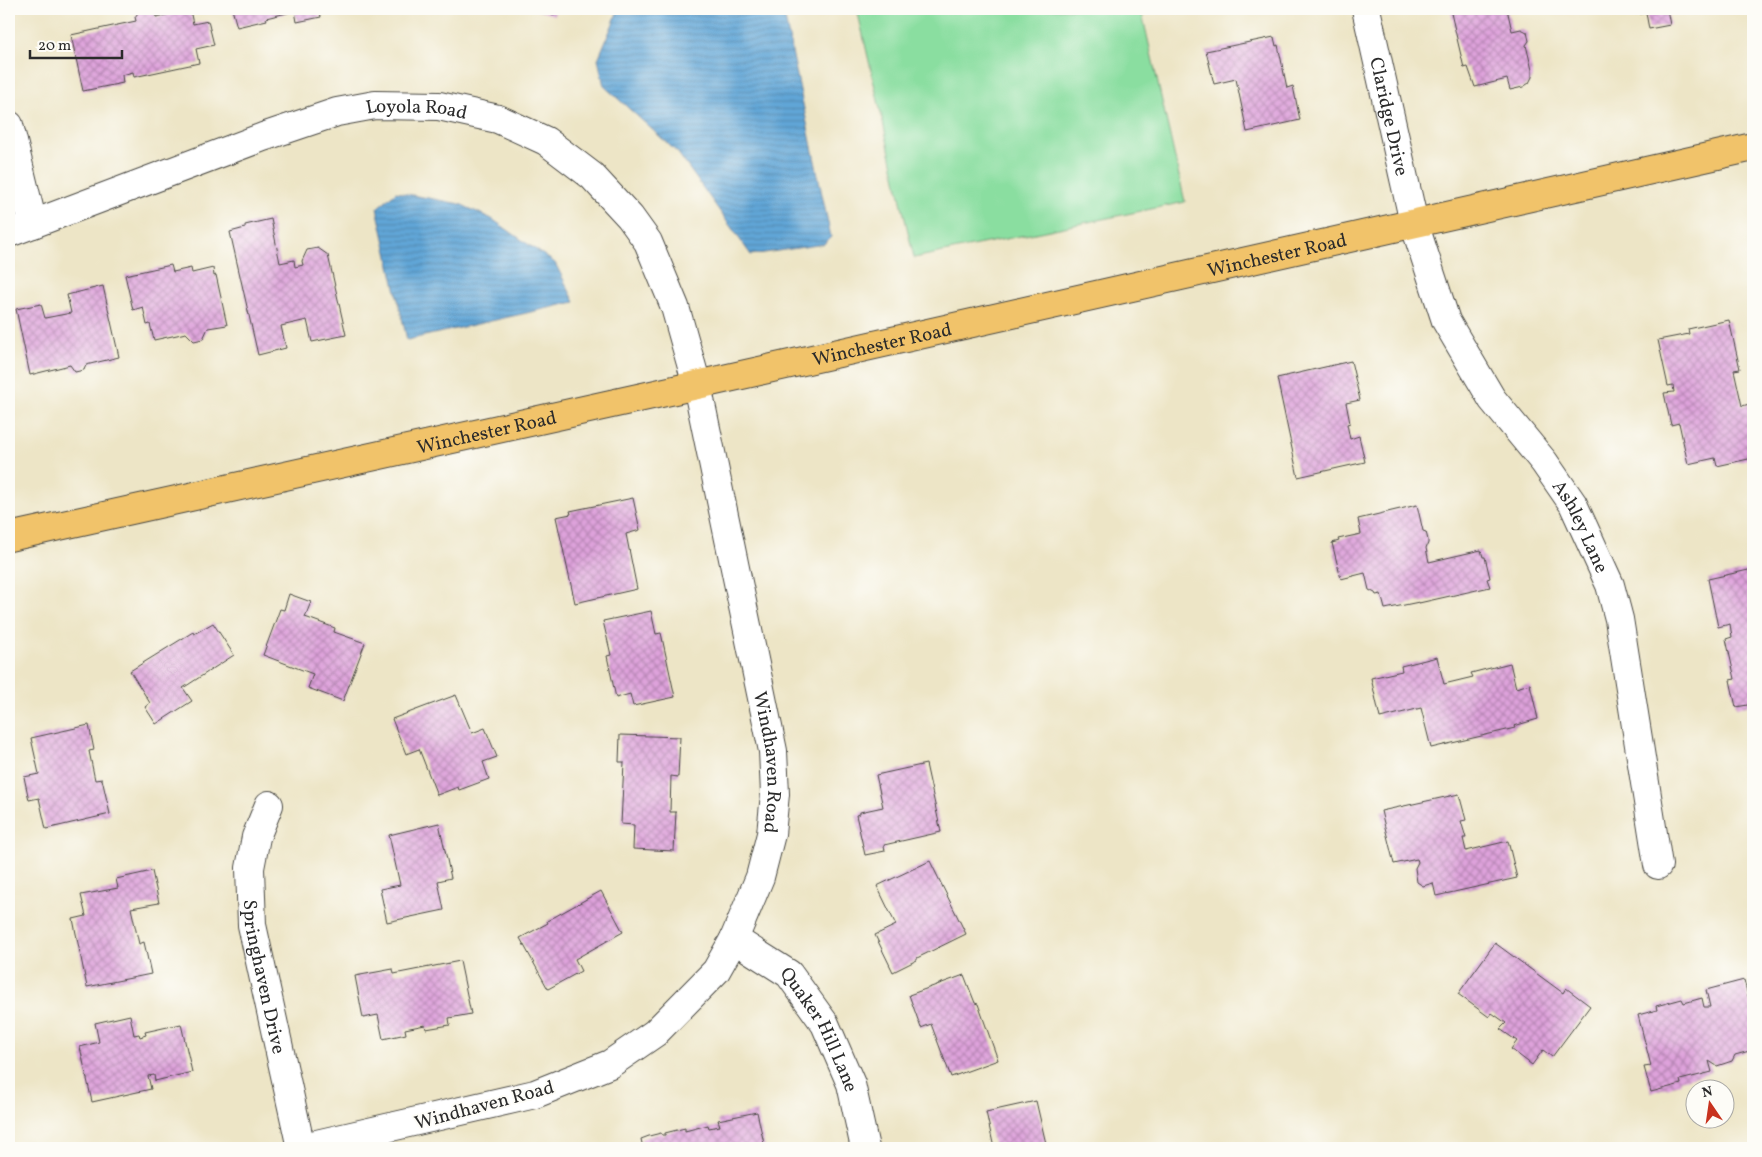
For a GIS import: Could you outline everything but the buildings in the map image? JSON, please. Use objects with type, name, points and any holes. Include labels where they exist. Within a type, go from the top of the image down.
[{"type":"main road","name":"Winchester Road","points":[[9,537],[697,385],[1753,147]]},
{"type":"street","name":"Claridge Drive","points":[[1366,9],[1414,223]]},
{"type":"street","name":"Loyola Road","points":[[21,229],[263,137],[337,112],[375,105],[439,106],[498,119],[546,142],[592,176],[630,217],[648,242],[676,307],[697,385]]},
{"type":"street","points":[[9,125],[21,229]]},
{"type":"street","name":"Ashley Lane","points":[[1414,223],[1446,321],[1492,399],[1544,462],[1573,504],[1610,585],[1619,619],[1658,865]]},
{"type":"street","name":"Windhaven Road","points":[[300,1148],[535,1094],[610,1064],[655,1033],[716,971],[734,939],[760,878],[771,834],[775,794],[773,751],[697,385]]},
{"type":"street","name":"Springhaven Drive","points":[[269,805],[256,837],[250,868],[252,925],[300,1148]]},
{"type":"street","name":"Quaker Hill Lane","points":[[734,939],[789,974],[825,1024],[851,1084],[865,1148]]},
{"type":"green space","points":[[857,9],[1141,9],[1185,202],[914,258]]},
{"type":"water","points":[[619,9],[783,9],[831,237],[824,244],[751,255],[678,153],[604,86],[598,59]]},
{"type":"water","points":[[396,192],[460,204],[492,219],[555,263],[575,302],[407,340],[377,208]]}]
